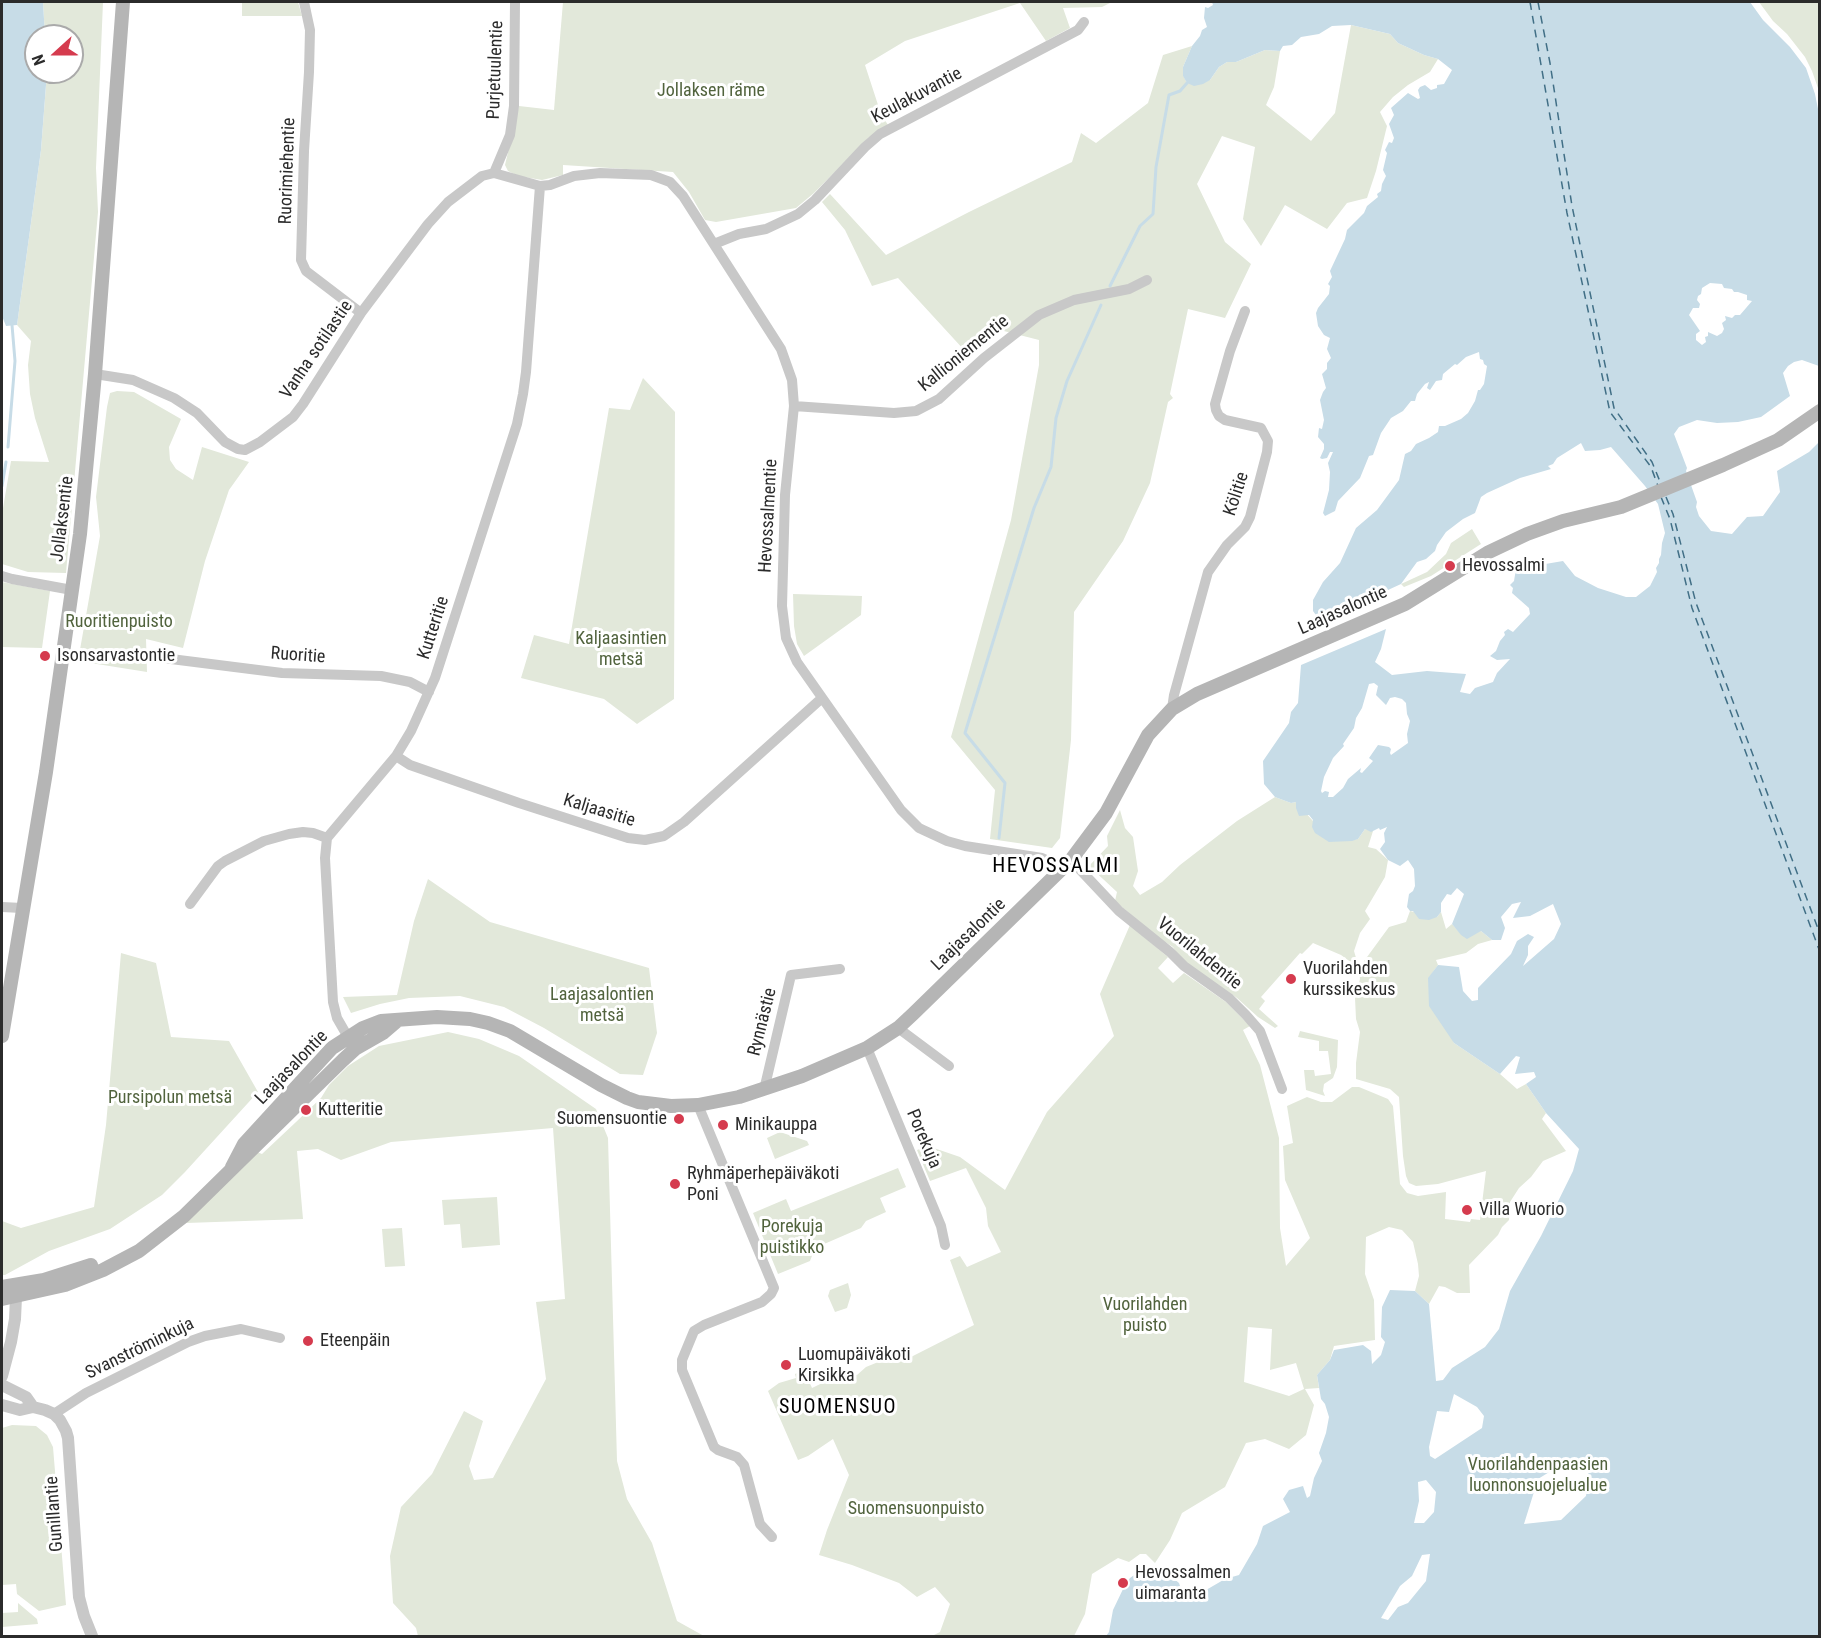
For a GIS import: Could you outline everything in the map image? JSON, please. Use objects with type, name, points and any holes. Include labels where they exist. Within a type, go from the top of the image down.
[{"type":"main road","name":"Jollaksentie","points":[[2,1036],[46,772],[85,490],[123,2]]},
{"type":"main road","name":"Laajasalontie","points":[[5,1293],[65,1285],[103,1270],[140,1251],[184,1216],[215,1187],[232,1167],[330,1072],[352,1043],[383,1033],[397,1021],[437,1017],[470,1019],[488,1023],[510,1031],[627,1098],[650,1104],[698,1105],[719,1102],[764,1090],[867,1048],[898,1028],[1067,864],[1106,813],[1148,735],[1172,709],[1197,694],[1405,604],[1489,552],[1527,534],[1563,521],[1621,507],[1723,465],[1778,440],[1820,411]]},
{"type":"street","name":"Ruorimiehentie","points":[[304,2],[310,30],[310,51],[301,260],[306,271],[361,313]]},
{"type":"street","name":"Purjetuulentie","points":[[494,173],[510,135],[514,106],[515,2]]},
{"type":"street","name":"Keulakuvantie","points":[[714,244],[738,234],[766,229],[798,214],[815,200],[880,134],[1078,30],[1084,22]]},
{"type":"street","name":"Vanha sotilastie","points":[[95,374],[133,380],[174,398],[197,413],[225,442],[238,449],[244,450],[260,442],[293,417],[361,313],[441,209],[482,176],[494,173]]},
{"type":"street","points":[[494,173],[540,186]]},
{"type":"street","name":"Hevossalmentie","points":[[540,186],[586,174],[634,174],[661,178],[670,182],[679,191],[781,349],[792,380],[794,406],[784,519],[782,617],[792,653],[901,810],[919,828],[947,841],[965,846],[1067,864]]},
{"type":"street","name":"Kutteritie","points":[[327,838],[396,756],[435,678],[517,424],[526,372],[540,186]]},
{"type":"street","name":"Kallioniementie","points":[[794,406],[894,413],[916,411],[939,399],[984,358],[1040,315],[1074,300],[1129,289],[1147,280]]},
{"type":"street","name":"Kölitie","points":[[1172,709],[1208,572],[1222,552],[1245,527],[1250,517],[1267,452],[1268,441],[1260,428],[1226,420],[1215,410],[1230,351],[1245,311]]},
{"type":"street","points":[[2,576],[72,590]]},
{"type":"street","name":"Ruoritie","points":[[163,658],[282,673],[381,676],[410,682],[429,692]]},
{"type":"street","name":"Kaljaasitie","points":[[396,756],[410,765],[519,803],[628,838],[645,840],[664,836],[684,822],[822,698]]},
{"type":"street","points":[[190,904],[218,866],[264,841],[303,832],[327,838],[325,858],[333,1002],[337,1018],[352,1043]]},
{"type":"street","name":"Vuorilahdentie","points":[[1067,864],[1184,966],[1229,998],[1246,1015],[1260,1031],[1282,1089]]},
{"type":"street","points":[[2,907],[22,908]]},
{"type":"street","name":"Rynnästie","points":[[764,1090],[791,975],[840,969]]},
{"type":"street","points":[[898,1028],[948,1066]]},
{"type":"street","name":"Porekuja","points":[[867,1048],[941,1226],[945,1245]]},
{"type":"street","points":[[698,1105],[774,1288],[762,1302],[694,1331],[682,1360],[682,1370],[714,1447],[737,1457],[744,1465],[760,1524],[772,1537]]},
{"type":"street","points":[[2,1376],[15,1319],[5,1293]]},
{"type":"street","name":"Svanströminkuja","points":[[54,1414],[86,1393],[188,1342],[205,1336],[241,1329],[280,1338]]},
{"type":"street","points":[[2,1385],[26,1397],[33,1407]]},
{"type":"street","points":[[2,1405],[20,1410],[33,1407],[54,1414]]},
{"type":"street","name":"Gunillantie","points":[[54,1414],[64,1426],[68,1438],[79,1597],[92,1636]]},
{"type":"green space","points":[[43,2],[103,2],[96,168],[98,212],[66,573],[28,572],[2,564],[2,514],[11,461],[49,462],[30,394],[28,365],[31,341],[17,325],[41,150],[46,84],[84,84],[84,24],[44,24]]},
{"type":"green space","points":[[242,2],[298,2],[302,16],[242,16]]},
{"type":"green space","name":"Jollaksen räme","points":[[563,2],[1112,2],[1102,7],[1063,8],[1070,28],[1046,41],[1020,3],[905,41],[865,65],[881,114],[888,125],[868,138],[796,208],[716,222],[705,220],[689,192],[673,172],[563,165],[563,175],[542,180],[518,176],[508,171],[505,165],[519,106],[554,110]]},
{"type":"green space","points":[[1759,2],[1819,2],[1819,91],[1805,57]]},
{"type":"green space","points":[[1351,25],[1390,34],[1398,43],[1438,59],[1430,72],[1393,97],[1380,112],[1387,126],[1367,198],[1347,203],[1327,229],[1285,205],[1261,246],[1243,219],[1255,147],[1222,136],[1197,184],[1225,242],[1251,264],[1225,318],[1188,309],[1170,394],[1173,398],[1168,402],[1150,483],[1123,541],[1074,612],[1071,740],[1060,838],[1052,848],[990,839],[995,790],[951,737],[1011,520],[1039,365],[1039,340],[1000,330],[965,351],[898,278],[872,286],[845,230],[822,202],[830,194],[886,255],[1072,162],[1081,133],[1096,143],[1148,103],[1163,55],[1192,46],[1183,67],[1183,75],[1187,83],[1210,80],[1219,67],[1227,62],[1236,62],[1265,50],[1280,51],[1274,87],[1266,105],[1311,141],[1335,113]]},
{"type":"green space","name":"Kaljaasintien metsä","points":[[643,378],[675,412],[674,699],[637,724],[604,699],[521,678],[534,635],[569,644],[609,408],[630,410]]},
{"type":"green space","name":"Ruoritienpuisto","points":[[134,392],[181,419],[169,447],[170,460],[176,469],[193,480],[202,447],[249,462],[229,490],[205,561],[183,648],[146,639],[147,672],[78,661],[100,536],[96,497],[107,407],[110,393]]},
{"type":"green space","points":[[1472,529],[1481,544],[1431,576],[1404,587],[1401,584],[1427,572],[1446,554],[1451,543]]},
{"type":"green space","points":[[2,582],[50,591],[42,648],[2,647]]},
{"type":"green space","points":[[793,594],[862,596],[861,615],[804,656],[797,644]]},
{"type":"green space","points":[[1275,797],[1291,803],[1296,802],[1313,821],[1345,841],[1358,839],[1365,829],[1373,831],[1368,847],[1376,849],[1388,860],[1385,877],[1365,911],[1370,919],[1360,933],[1354,951],[1359,968],[1341,955],[1313,943],[1302,954],[1300,953],[1261,997],[1265,1001],[1259,1009],[1278,1026],[1275,1028],[1258,1017],[1237,998],[1181,960],[1173,947],[1156,936],[1115,901],[1117,892],[1089,866],[1108,846],[1107,836],[1120,810],[1125,828],[1133,837],[1138,871],[1133,886],[1140,895],[1162,882],[1180,865],[1237,821]]},
{"type":"green space","name":"Laajasalontien metsä","points":[[428,879],[490,922],[649,968],[657,1033],[643,1075],[620,1074],[544,1028],[504,1007],[460,996],[409,998],[351,1013],[343,997],[397,995],[414,921]]},
{"type":"green space","points":[[1410,911],[1437,917],[1441,912],[1446,929],[1452,924],[1461,934],[1481,931],[1492,940],[1478,944],[1466,953],[1436,960],[1438,965],[1428,979],[1454,1043],[1500,1074],[1517,1089],[1526,1084],[1546,1113],[1542,1119],[1566,1151],[1543,1161],[1519,1188],[1510,1202],[1509,1220],[1469,1265],[1470,1293],[1457,1293],[1439,1286],[1429,1304],[1415,1291],[1419,1276],[1418,1264],[1413,1242],[1402,1230],[1389,1227],[1366,1237],[1365,1274],[1374,1300],[1375,1340],[1334,1346],[1330,1360],[1317,1375],[1319,1388],[1305,1389],[1314,1405],[1306,1435],[1289,1449],[1265,1439],[1246,1443],[1225,1487],[1182,1513],[1170,1540],[1155,1563],[1146,1554],[1140,1554],[1129,1562],[1118,1558],[1092,1574],[1085,1614],[1074,1636],[932,1636],[940,1632],[950,1604],[935,1587],[917,1597],[899,1583],[819,1555],[849,1475],[833,1439],[798,1460],[768,1391],[779,1383],[796,1378],[795,1374],[804,1370],[812,1388],[845,1372],[857,1375],[866,1367],[888,1358],[894,1363],[909,1358],[974,1325],[950,1260],[960,1256],[967,1267],[1001,1252],[988,1226],[986,1208],[966,1168],[930,1181],[917,1150],[928,1146],[960,1157],[1005,1190],[1047,1112],[1114,1036],[1100,994],[1130,925],[1168,957],[1158,968],[1173,983],[1184,973],[1226,1002],[1250,1026],[1243,1030],[1260,1065],[1279,1138],[1280,1228],[1286,1266],[1310,1238],[1285,1180],[1283,1146],[1293,1143],[1287,1106],[1307,1097],[1321,1102],[1332,1102],[1352,1087],[1359,1087],[1388,1099],[1393,1106],[1400,1184],[1407,1193],[1418,1196],[1446,1192],[1445,1219],[1470,1222],[1471,1219],[1480,1220],[1486,1171],[1438,1184],[1416,1186],[1409,1183],[1403,1156],[1399,1097],[1390,1089],[1356,1079],[1360,1032],[1356,1019],[1355,998],[1360,979],[1359,968],[1389,927],[1406,922]],"holes":[[[1248,1327],[1272,1329],[1270,1370],[1296,1363],[1304,1389],[1289,1396],[1244,1382]]]},
{"type":"green space","name":"Pursipolun metsä","points":[[121,953],[156,963],[171,1037],[229,1041],[258,1092],[162,1195],[110,1229],[49,1251],[2,1275],[2,1221],[21,1228],[94,1207],[106,1125]]},
{"type":"green space","points":[[1300,1031],[1338,1040],[1337,1067],[1333,1078],[1324,1084],[1325,1096],[1306,1090],[1304,1070],[1314,1070],[1315,1076],[1331,1074],[1328,1051],[1319,1051],[1319,1041],[1298,1037]]},
{"type":"green space","points":[[448,1032],[479,1039],[519,1056],[596,1109],[608,1138],[617,1461],[627,1499],[652,1543],[677,1621],[704,1636],[418,1636],[416,1628],[393,1603],[390,1556],[401,1507],[432,1474],[464,1411],[483,1421],[469,1466],[474,1480],[493,1478],[546,1379],[536,1302],[565,1299],[553,1128],[391,1142],[341,1160],[318,1149],[297,1151],[303,1219],[186,1223],[257,1152],[262,1154],[321,1098],[329,1085],[348,1066],[379,1046]]},
{"type":"green space","points":[[780,1132],[807,1141],[809,1145],[775,1159],[767,1138]]},
{"type":"green space","name":"Porekuja puistikko","points":[[898,1168],[906,1187],[880,1198],[886,1212],[866,1221],[861,1228],[815,1248],[810,1261],[778,1274],[753,1213],[786,1199],[791,1211]]},
{"type":"green space","points":[[497,1197],[500,1245],[462,1248],[460,1224],[444,1225],[442,1200]]},
{"type":"green space","points":[[402,1228],[405,1266],[385,1267],[382,1229]]},
{"type":"green space","points":[[848,1283],[851,1295],[847,1308],[835,1312],[828,1296],[830,1290]]},
{"type":"green space","points":[[12,1425],[36,1426],[47,1435],[53,1447],[66,1605],[39,1611],[17,1594],[16,1584],[2,1585],[2,1428]]},
{"type":"green space","points":[[18,1603],[37,1619],[38,1624],[2,1627],[2,1613],[18,1612]]},
{"type":"water","points":[[2,2],[43,2],[44,24],[24,24],[24,84],[46,84],[41,150],[17,325],[6,326],[2,316]]},
{"type":"water","points":[[1212,2],[1750,2],[1806,68],[1819,114],[1819,366],[1802,360],[1788,366],[1783,373],[1790,396],[1761,417],[1738,422],[1717,423],[1697,420],[1679,427],[1674,434],[1687,468],[1699,516],[1711,531],[1732,534],[1747,517],[1763,516],[1780,492],[1777,471],[1809,452],[1819,442],[1819,1636],[1106,1636],[1109,1632],[1113,1610],[1124,1587],[1130,1578],[1140,1571],[1155,1566],[1154,1580],[1166,1572],[1179,1583],[1183,1595],[1194,1597],[1225,1579],[1239,1575],[1257,1544],[1263,1526],[1290,1512],[1283,1499],[1289,1490],[1303,1486],[1307,1498],[1310,1496],[1314,1478],[1322,1461],[1319,1453],[1329,1417],[1321,1399],[1317,1375],[1330,1360],[1334,1350],[1363,1345],[1371,1351],[1372,1364],[1381,1355],[1385,1342],[1381,1337],[1382,1307],[1390,1290],[1415,1291],[1429,1304],[1436,1381],[1443,1380],[1452,1368],[1485,1347],[1499,1329],[1510,1291],[1541,1236],[1573,1171],[1579,1149],[1546,1113],[1526,1084],[1536,1077],[1534,1072],[1515,1074],[1520,1057],[1516,1056],[1500,1074],[1454,1043],[1429,1006],[1428,978],[1438,965],[1459,967],[1463,991],[1472,1001],[1478,1000],[1478,988],[1511,954],[1517,941],[1528,934],[1534,937],[1528,946],[1528,955],[1523,966],[1554,939],[1561,924],[1553,904],[1530,916],[1513,918],[1521,902],[1512,904],[1501,917],[1505,928],[1501,940],[1492,940],[1481,931],[1467,939],[1452,924],[1464,894],[1457,888],[1451,895],[1447,894],[1441,903],[1441,912],[1437,917],[1429,920],[1419,919],[1407,907],[1409,894],[1415,886],[1414,869],[1408,860],[1400,866],[1388,860],[1380,849],[1385,842],[1384,833],[1387,827],[1371,832],[1365,829],[1358,839],[1352,841],[1329,842],[1315,833],[1312,827],[1313,820],[1309,815],[1299,816],[1296,802],[1291,803],[1275,797],[1264,784],[1263,761],[1289,723],[1291,712],[1298,703],[1301,665],[1386,629],[1375,662],[1392,675],[1427,671],[1466,674],[1460,692],[1470,694],[1475,688],[1493,682],[1497,673],[1510,659],[1497,660],[1490,656],[1496,651],[1505,635],[1504,632],[1508,629],[1513,632],[1530,614],[1529,608],[1512,593],[1513,588],[1510,585],[1514,581],[1516,569],[1563,561],[1575,576],[1598,588],[1626,597],[1636,597],[1650,586],[1657,572],[1665,533],[1658,504],[1611,447],[1585,451],[1581,443],[1557,458],[1553,464],[1548,466],[1551,469],[1520,478],[1481,497],[1475,513],[1446,532],[1435,551],[1426,559],[1417,562],[1401,584],[1351,607],[1318,618],[1313,611],[1313,600],[1323,582],[1340,563],[1356,528],[1377,510],[1399,480],[1405,454],[1411,451],[1416,444],[1438,432],[1439,426],[1445,426],[1461,419],[1468,413],[1478,390],[1484,384],[1487,366],[1480,359],[1479,352],[1455,364],[1443,374],[1442,380],[1436,381],[1430,390],[1427,388],[1429,382],[1425,384],[1417,394],[1415,401],[1411,401],[1403,411],[1391,418],[1381,433],[1373,455],[1369,456],[1360,478],[1338,501],[1335,511],[1325,516],[1323,513],[1329,490],[1328,463],[1333,452],[1330,452],[1327,458],[1320,458],[1324,444],[1318,437],[1319,428],[1322,429],[1324,420],[1320,400],[1326,388],[1322,374],[1327,369],[1327,363],[1331,358],[1327,349],[1330,338],[1324,335],[1318,326],[1316,313],[1329,294],[1328,284],[1332,277],[1330,271],[1347,230],[1381,191],[1386,176],[1383,170],[1387,153],[1385,150],[1394,138],[1389,124],[1394,115],[1391,108],[1408,93],[1420,98],[1418,90],[1420,87],[1425,85],[1431,90],[1437,88],[1437,85],[1444,84],[1452,70],[1438,59],[1398,43],[1390,34],[1351,25],[1332,26],[1319,34],[1301,37],[1292,45],[1283,46],[1280,51],[1265,50],[1236,62],[1227,62],[1219,67],[1210,80],[1194,86],[1187,83],[1183,76],[1183,67],[1192,46],[1202,30],[1207,27],[1204,18],[1205,7],[1213,5]],"holes":[[[1710,283],[1722,284],[1724,288],[1747,295],[1747,300],[1752,301],[1740,315],[1732,318],[1725,316],[1722,333],[1717,336],[1708,332],[1708,336],[1705,337],[1706,342],[1702,345],[1696,340],[1696,334],[1700,331],[1689,315],[1693,308],[1699,308],[1700,304],[1697,300],[1702,288]],[[1374,683],[1378,686],[1376,695],[1386,705],[1390,698],[1402,699],[1406,703],[1410,721],[1407,734],[1408,743],[1391,755],[1389,747],[1378,745],[1369,758],[1373,761],[1362,773],[1361,768],[1333,797],[1328,797],[1329,792],[1322,793],[1321,791],[1324,777],[1333,758],[1344,746],[1343,744],[1354,728],[1356,718],[1362,708],[1369,684]],[[1454,1394],[1477,1407],[1484,1416],[1482,1428],[1435,1459],[1430,1456],[1429,1447],[1437,1411],[1449,1412]],[[1559,1466],[1589,1468],[1586,1496],[1561,1520],[1524,1524],[1538,1479]],[[1426,1480],[1436,1492],[1434,1512],[1424,1523],[1414,1523],[1419,1501],[1418,1482]],[[1430,1554],[1426,1581],[1408,1603],[1398,1607],[1388,1620],[1381,1618],[1400,1586],[1412,1576],[1422,1555]]]},
{"type":"waterway","points":[[1110,286],[1140,226],[1153,214],[1156,167],[1169,95],[1180,91],[1187,83]]},
{"type":"waterway","points":[[999,838],[1005,783],[965,733],[1034,508],[1051,467],[1056,418],[1067,381],[1101,305]]},
{"type":"waterway","points":[[8,447],[15,361],[12,325]]},
{"type":"waterway","points":[[2,486],[6,462]]},
{"type":"ferry route","points":[[1530,2],[1567,213],[1610,412],[1651,467],[1658,486]]},
{"type":"ferry route","points":[[1538,2],[1550,63],[1572,206],[1614,408],[1652,462],[1661,484]]},
{"type":"ferry route","points":[[1661,497],[1670,519],[1692,608],[1820,952]]},
{"type":"ferry route","points":[[1666,497],[1673,514],[1696,603],[1820,934]]},
{"type":"place","name":"Hevossalmi","points":[[1450,566]]},
{"type":"place","name":"Isonsarvastontie","points":[[45,656]]},
{"type":"place","name":"Vuorilahden kurssikeskus","points":[[1291,979]]},
{"type":"place","name":"Kutteritie","points":[[306,1110]]},
{"type":"place","name":"Suomensuontie","points":[[679,1119]]},
{"type":"place","name":"Minikauppa","points":[[723,1125]]},
{"type":"place","name":"Ryhmäperhepäiväkoti Poni","points":[[675,1184]]},
{"type":"place","name":"Villa Wuorio","points":[[1467,1210]]},
{"type":"place","name":"Eteenpäin","points":[[308,1341]]},
{"type":"place","name":"Luomupäiväkoti Kirsikka","points":[[786,1365]]},
{"type":"place","name":"Hevossalmen uimaranta","points":[[1123,1583]]},
{"type":"district","name":"HEVOSSALMI","points":[[1056,867]]},
{"type":"district","name":"SUOMENSUO","points":[[838,1408]]},
{"type":"park label","name":"Vuorilahden puisto","points":[[1145,1315]]},
{"type":"park label","name":"Vuorilahdenpaasien luonnonsuojelualue","points":[[1538,1475]]},
{"type":"park label","name":"Suomensuonpuisto","points":[[916,1509]]}]
